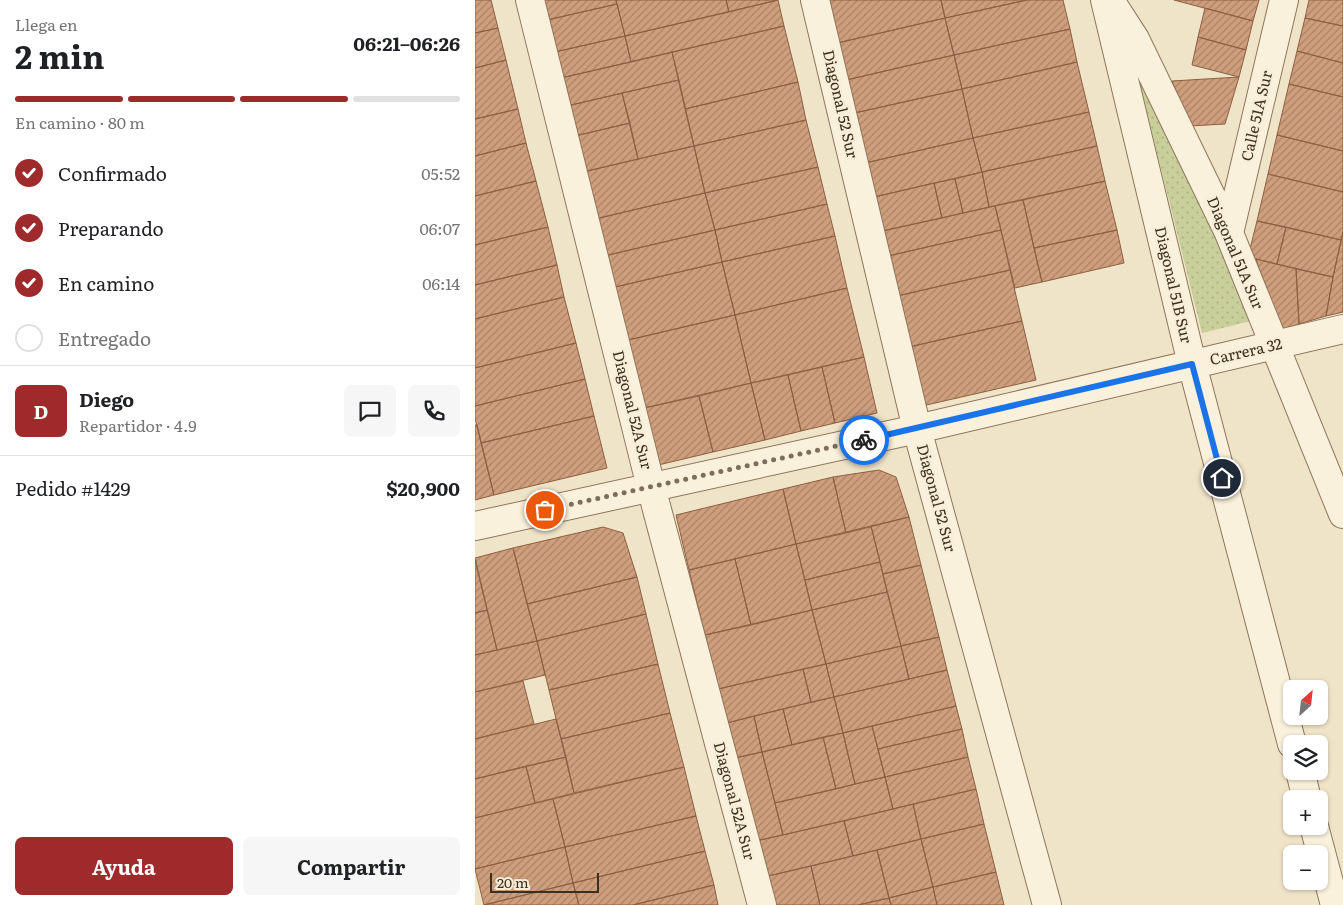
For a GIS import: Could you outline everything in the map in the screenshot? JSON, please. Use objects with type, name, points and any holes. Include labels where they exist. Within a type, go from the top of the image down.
[{"type":"street","name":"Diagonal 52A Sur","points":[[530,0],[651,487],[761,905]]},
{"type":"street","name":"Diagonal 52 Sur","points":[[815,0],[917,429],[1047,905]]},
{"type":"street","name":"Diagonal 51B Sur","points":[[1105,0],[1192,364],[1290,735]]},
{"type":"street","name":"Diagonal 51A Sur","points":[[1109,0],[1135,39],[1229,233],[1343,514]]},
{"type":"street","name":"Calle 51A Sur","points":[[1229,233],[1284,0]]},
{"type":"street","name":"Carrera 32","points":[[475,526],[917,429],[1343,329]]},
{"type":"street","points":[[1316,835],[1335,905]]},
{"type":"green space","points":[[1128,36],[1251,321],[1202,333]]},
{"type":"building","points":[[475,0],[491,0],[498,28],[475,33]]},
{"type":"building","points":[[542,0],[616,0],[617,4],[547,20]]},
{"type":"building","points":[[616,0],[726,0],[729,12],[625,36]]},
{"type":"building","points":[[726,0],[778,0],[729,12]]},
{"type":"building","points":[[778,0],[784,26],[631,62],[625,36]]},
{"type":"building","points":[[823,0],[941,0],[945,18],[833,44]]},
{"type":"building","points":[[941,0],[1027,0],[945,18]]},
{"type":"building","points":[[1027,0],[1063,0],[1070,29],[954,55],[945,18]]},
{"type":"building","points":[[1174,0],[1259,0],[1253,21]]},
{"type":"building","points":[[1309,0],[1343,0],[1343,26],[1305,18]]},
{"type":"building","points":[[617,4],[625,36],[555,52],[547,20]]},
{"type":"building","points":[[1205,8],[1253,21],[1246,50],[1198,37]]},
{"type":"building","points":[[945,18],[954,55],[842,81],[833,44]]},
{"type":"building","points":[[1305,18],[1343,26],[1343,63],[1297,51]]},
{"type":"building","points":[[784,26],[798,82],[685,109],[672,52]]},
{"type":"building","points":[[498,28],[506,60],[475,68],[475,33]]},
{"type":"building","points":[[1070,29],[1077,62],[962,89],[954,55]]},
{"type":"building","points":[[625,36],[631,62],[561,78],[555,52]]},
{"type":"building","points":[[1198,37],[1246,50],[1239,77],[1192,65]]},
{"type":"building","points":[[1297,51],[1343,63],[1343,97],[1289,84]]},
{"type":"building","points":[[672,52],[679,80],[567,106],[561,78]]},
{"type":"building","points":[[954,55],[962,89],[850,114],[842,81]]},
{"type":"building","points":[[506,60],[518,109],[475,119],[475,68]]},
{"type":"building","points":[[1077,62],[1089,112],[973,138],[962,89]]},
{"type":"building","points":[[1239,77],[1225,124],[1190,126],[1172,81]]},
{"type":"building","points":[[679,80],[694,146],[638,159],[622,93]]},
{"type":"building","points":[[798,82],[806,120],[694,146],[685,109]]},
{"type":"building","points":[[1289,84],[1343,97],[1343,151],[1277,135]]},
{"type":"building","points":[[962,89],[973,138],[861,164],[850,114]]},
{"type":"building","points":[[622,93],[630,123],[575,136],[567,106]]},
{"type":"building","points":[[518,109],[526,143],[475,156],[475,119]]},
{"type":"building","points":[[1089,112],[1097,146],[982,172],[973,138]]},
{"type":"building","points":[[806,120],[818,167],[705,193],[694,146]]},
{"type":"building","points":[[630,123],[638,159],[583,172],[575,136]]},
{"type":"building","points":[[1277,135],[1343,151],[1343,192],[1268,174]]},
{"type":"building","points":[[973,138],[982,172],[870,198],[861,164]]},
{"type":"building","points":[[526,143],[536,181],[475,196],[475,156]]},
{"type":"building","points":[[694,146],[705,193],[595,219],[583,172]]},
{"type":"building","points":[[1097,146],[1105,181],[989,207],[982,172]]},
{"type":"building","points":[[818,167],[827,204],[715,230],[705,193]]},
{"type":"building","points":[[982,172],[989,207],[963,213],[955,179]]},
{"type":"building","points":[[1268,174],[1343,192],[1343,232],[1341,240],[1257,221]]},
{"type":"building","points":[[955,179],[963,213],[942,218],[934,183]]},
{"type":"building","points":[[536,181],[548,227],[475,245],[475,196]]},
{"type":"building","points":[[1105,181],[1117,230],[1034,248],[1023,200]]},
{"type":"building","points":[[934,183],[942,218],[882,231],[870,198]]},
{"type":"building","points":[[705,193],[715,230],[604,256],[595,219]]},
{"type":"building","points":[[1023,200],[1042,282],[1015,288],[995,206]]},
{"type":"building","points":[[827,204],[835,236],[722,262],[715,230]]},
{"type":"building","points":[[995,206],[1001,230],[888,256],[882,231]]},
{"type":"building","points":[[1257,221],[1286,227],[1277,264],[1248,257]]},
{"type":"building","points":[[548,227],[557,265],[475,285],[475,245]]},
{"type":"building","points":[[1286,227],[1341,240],[1333,277],[1277,264]]},
{"type":"building","points":[[715,230],[722,262],[611,288],[604,256]]},
{"type":"building","points":[[1001,230],[1010,270],[897,296],[888,256]]},
{"type":"building","points":[[1117,230],[1124,263],[1042,282],[1034,248]]},
{"type":"building","points":[[1343,232],[1343,312],[1326,316],[1333,277]]},
{"type":"building","points":[[835,236],[847,288],[735,315],[722,262]]},
{"type":"building","points":[[1256,259],[1296,269],[1299,324],[1277,331]]},
{"type":"building","points":[[722,262],[735,315],[624,341],[611,288]]},
{"type":"building","points":[[557,265],[564,297],[475,319],[475,285]]},
{"type":"building","points":[[1296,269],[1333,277],[1326,316],[1299,324]]},
{"type":"building","points":[[1010,270],[1022,321],[909,347],[897,296]]},
{"type":"building","points":[[847,288],[864,357],[751,383],[735,315]]},
{"type":"building","points":[[564,297],[576,343],[475,368],[475,319]]},
{"type":"building","points":[[735,315],[751,383],[640,409],[624,341]]},
{"type":"building","points":[[1022,321],[1036,380],[922,406],[909,347]]},
{"type":"building","points":[[576,343],[585,379],[475,406],[475,368]]},
{"type":"building","points":[[864,357],[877,413],[835,423],[822,367]]},
{"type":"building","points":[[822,367],[835,423],[801,431],[788,375]]},
{"type":"building","points":[[788,375],[801,431],[765,440],[751,383]]},
{"type":"building","points":[[585,379],[594,416],[481,443],[475,418],[475,406]]},
{"type":"building","points":[[751,383],[765,440],[713,452],[699,396]]},
{"type":"building","points":[[699,396],[713,452],[654,466],[640,409]]},
{"type":"building","points":[[594,416],[607,468],[494,495],[481,443]]},
{"type":"building","points":[[475,425],[477,425],[494,495],[475,500]]},
{"type":"building","points":[[879,470],[896,477],[909,517],[846,533],[833,477]]},
{"type":"building","points":[[833,477],[846,533],[796,544],[783,489]]},
{"type":"building","points":[[783,489],[796,544],[689,570],[676,515]]},
{"type":"building","points":[[909,517],[921,565],[883,574],[871,526]]},
{"type":"building","points":[[871,526],[880,562],[805,580],[796,544]]},
{"type":"building","points":[[603,527],[623,533],[637,577],[527,604],[513,548]]},
{"type":"building","points":[[796,544],[812,610],[751,625],[735,559]]},
{"type":"building","points":[[513,548],[537,641],[497,650],[475,558]]},
{"type":"building","points":[[735,559],[751,625],[705,635],[689,570]]},
{"type":"building","points":[[475,560],[487,610],[475,613]]},
{"type":"building","points":[[880,562],[887,592],[812,610],[805,580]]},
{"type":"building","points":[[921,565],[939,637],[901,646],[883,574]]},
{"type":"building","points":[[637,577],[646,614],[537,641],[527,604]]},
{"type":"building","points":[[887,592],[901,646],[826,664],[812,610]]},
{"type":"building","points":[[487,610],[497,650],[475,655],[475,613]]},
{"type":"building","points":[[812,610],[826,664],[718,689],[705,635]]},
{"type":"building","points":[[646,614],[658,664],[549,690],[537,641]]},
{"type":"building","points":[[939,637],[947,670],[909,679],[901,646]]},
{"type":"building","points":[[537,641],[545,675],[475,692],[475,655]]},
{"type":"building","points":[[901,646],[909,679],[834,697],[826,664]]},
{"type":"building","points":[[658,664],[670,713],[561,739],[549,690]]},
{"type":"building","points":[[826,664],[834,697],[811,702],[803,669]]},
{"type":"building","points":[[803,669],[811,702],[727,723],[718,689]]},
{"type":"building","points":[[947,670],[956,706],[843,733],[834,697]]},
{"type":"building","points":[[523,681],[534,724],[475,739],[475,692]]},
{"type":"building","points":[[834,697],[843,733],[792,745],[783,709]]},
{"type":"building","points":[[956,706],[962,729],[878,749],[872,726]]},
{"type":"building","points":[[783,709],[792,745],[762,752],[754,716]]},
{"type":"building","points":[[670,713],[684,767],[574,793],[561,739]]},
{"type":"building","points":[[754,716],[762,752],[735,758],[727,723]]},
{"type":"building","points":[[556,719],[566,757],[475,779],[475,739]]},
{"type":"building","points":[[872,726],[885,777],[855,784],[843,733]]},
{"type":"building","points":[[962,729],[968,757],[885,777],[878,749]]},
{"type":"building","points":[[843,733],[855,784],[836,789],[823,737]]},
{"type":"building","points":[[823,737],[836,789],[775,803],[762,752]]},
{"type":"building","points":[[762,752],[783,835],[756,841],[735,758]]},
{"type":"building","points":[[566,757],[574,793],[535,803],[526,766]]},
{"type":"building","points":[[968,757],[976,789],[893,809],[885,777]]},
{"type":"building","points":[[526,766],[535,803],[475,818],[475,779]]},
{"type":"building","points":[[684,767],[696,816],[565,847],[553,799]]},
{"type":"building","points":[[885,777],[893,809],[783,835],[775,803]]},
{"type":"building","points":[[976,789],[984,824],[921,839],[913,804]]},
{"type":"building","points":[[553,799],[565,847],[475,869],[475,818]]},
{"type":"building","points":[[913,804],[921,839],[853,856],[844,821]]},
{"type":"building","points":[[696,816],[705,851],[573,883],[565,847]]},
{"type":"building","points":[[844,821],[853,856],[764,877],[756,841]]},
{"type":"building","points":[[984,824],[996,872],[933,887],[921,839]]},
{"type":"building","points":[[921,839],[933,887],[889,898],[877,850]]},
{"type":"building","points":[[565,847],[573,883],[484,905],[475,869]]},
{"type":"building","points":[[877,850],[889,898],[858,905],[820,905],[811,866]]},
{"type":"building","points":[[705,851],[714,885],[633,905],[579,905],[573,883]]},
{"type":"building","points":[[811,866],[820,905],[771,905],[764,877]]},
{"type":"building","points":[[996,872],[1004,905],[937,905],[933,887]]},
{"type":"building","points":[[573,883],[579,905],[484,905]]},
{"type":"building","points":[[714,885],[718,905],[633,905]]},
{"type":"building","points":[[933,887],[937,905],[891,905],[889,898]]},
{"type":"building","points":[[889,898],[891,905],[858,905]]},
{"type":"way so far","points":[[545,510],[864,440]]},
{"type":"route","points":[[864,440],[1192,364],[1222,478]]}]
